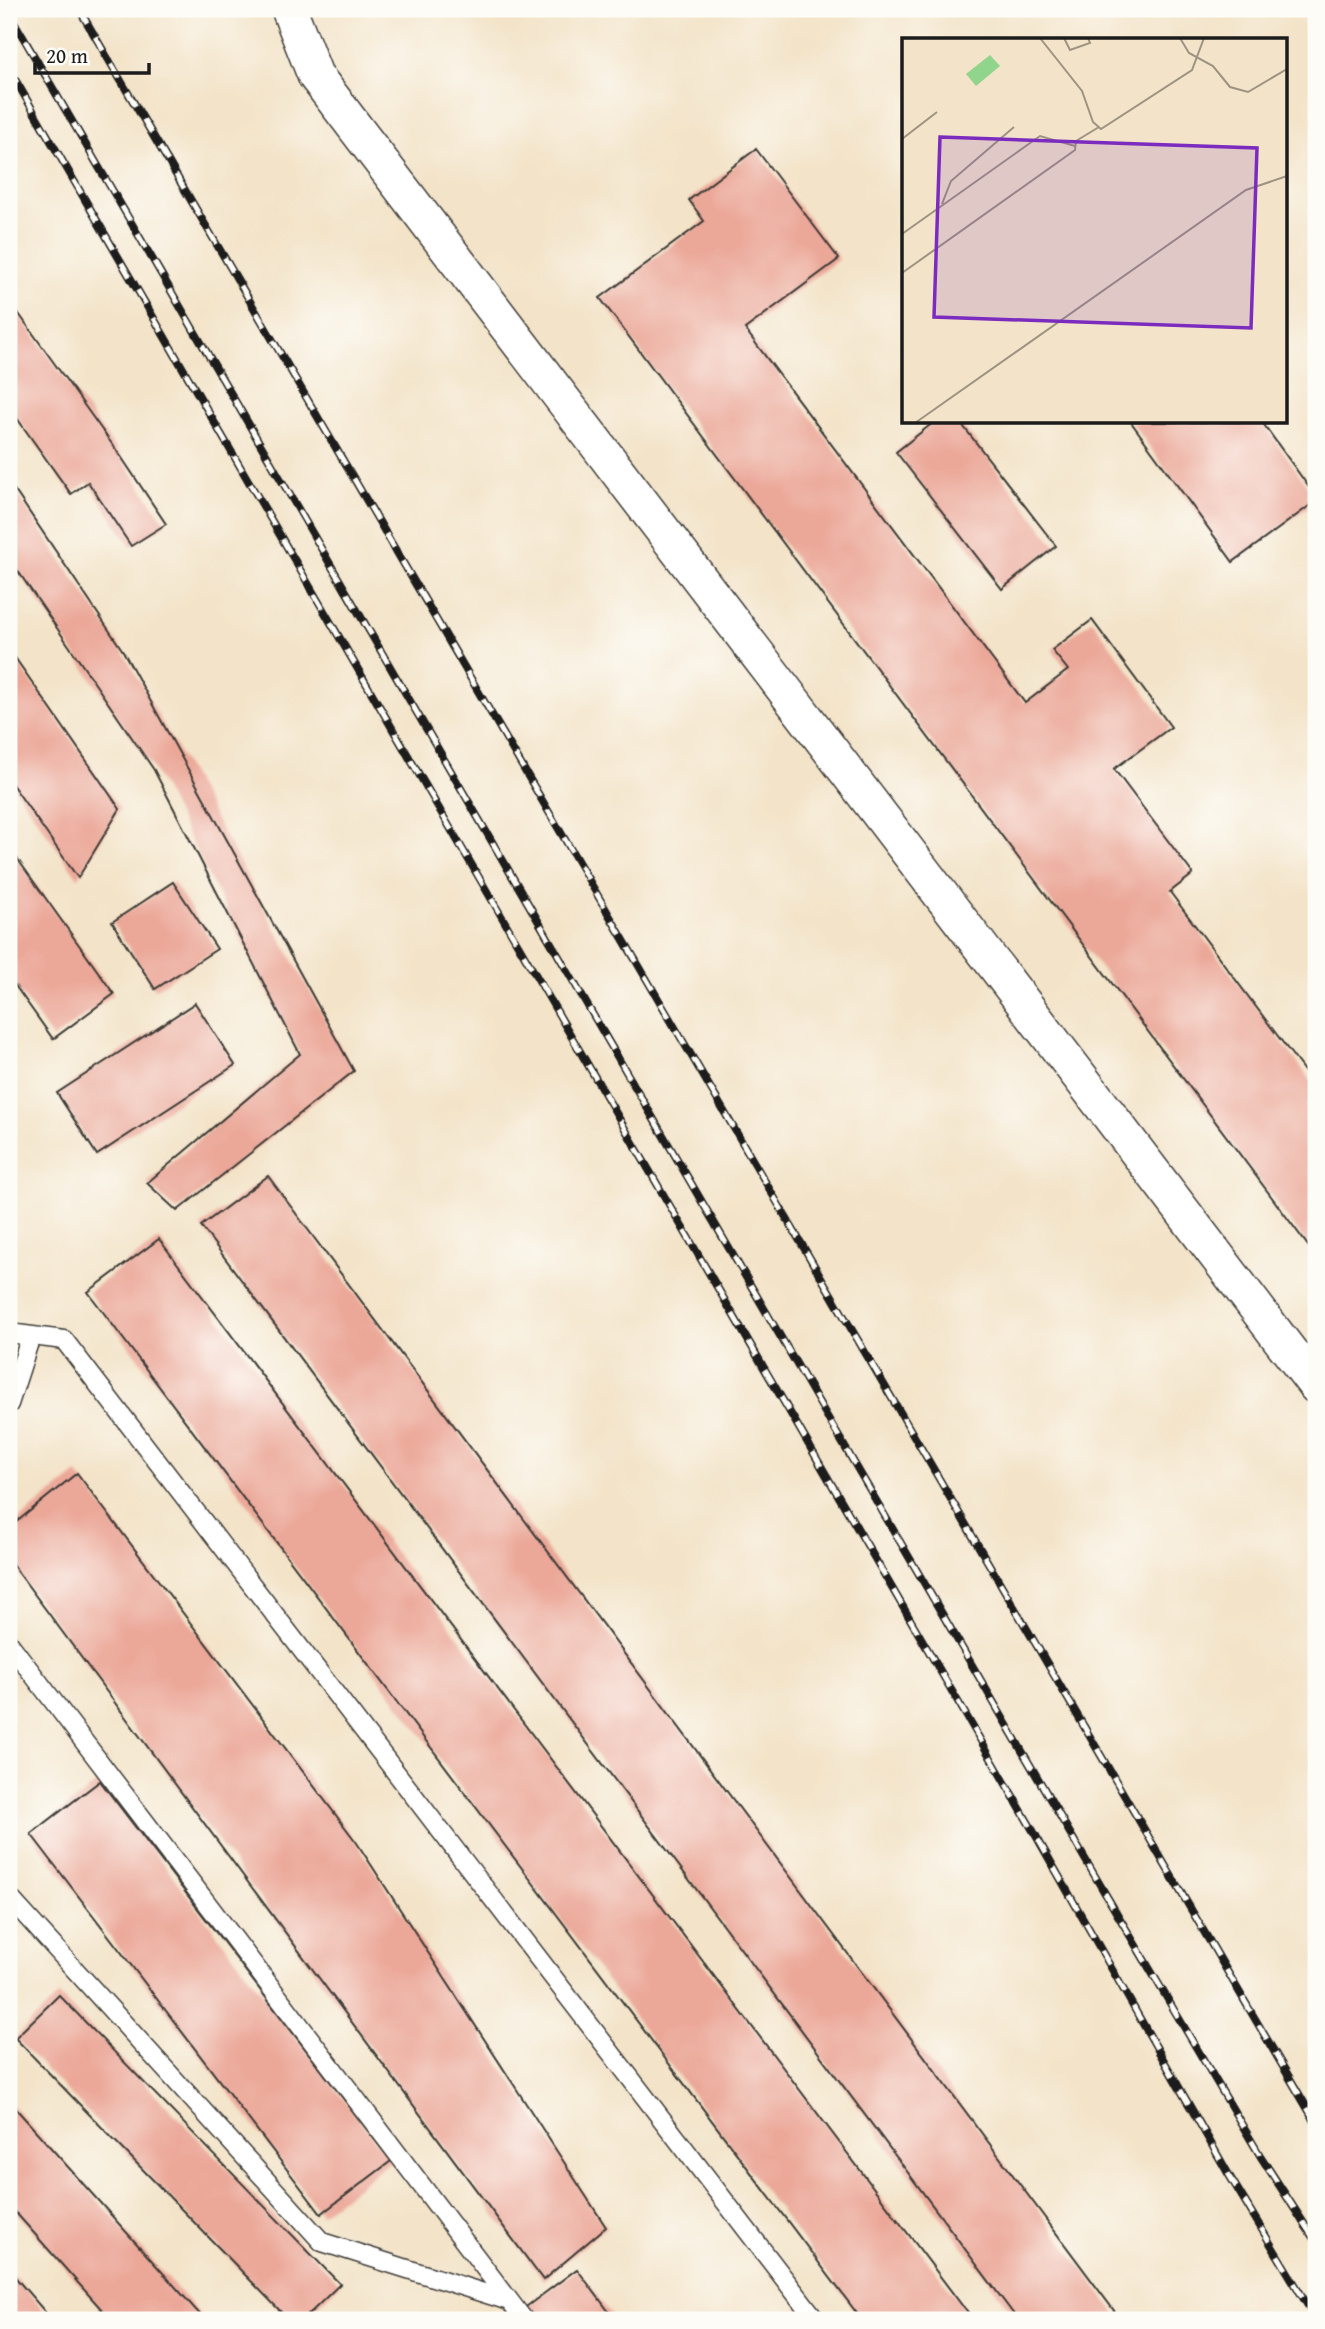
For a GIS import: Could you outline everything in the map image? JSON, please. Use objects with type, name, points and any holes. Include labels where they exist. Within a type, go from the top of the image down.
[{"type":"street","points":[[289,9],[315,75],[1316,1386]]},
{"type":"lane","points":[[9,1333],[64,1340],[816,2320]]},
{"type":"lane","points":[[9,1404],[31,1336]]},
{"type":"lane","points":[[9,1643],[524,2320]]},
{"type":"lane","points":[[9,1897],[322,2242],[509,2301]]},
{"type":"building","points":[[756,149],[839,259],[745,329],[1025,703],[1068,670],[1052,650],[1092,620],[1171,727],[1114,769],[1193,874],[1170,892],[1316,1087],[1316,1241],[1309,1247],[600,298],[704,221],[689,200]]},
{"type":"building","points":[[9,300],[166,524],[131,546],[88,482],[71,494],[9,407]]},
{"type":"building","points":[[931,424],[962,424],[1056,546],[1002,589],[896,452]]},
{"type":"building","points":[[1132,424],[1263,424],[1316,497],[1316,501],[1233,562]]},
{"type":"building","points":[[9,482],[123,651],[354,1071],[177,1211],[147,1183],[300,1054],[154,770],[9,558]]},
{"type":"building","points":[[9,649],[120,809],[78,878],[9,780]]},
{"type":"building","points":[[9,847],[114,994],[53,1039],[9,977]]},
{"type":"building","points":[[173,882],[217,949],[155,989],[112,922]]},
{"type":"building","points":[[195,1003],[235,1065],[97,1155],[57,1093]]},
{"type":"building","points":[[268,1176],[1121,2320],[1018,2320],[201,1226]]},
{"type":"building","points":[[159,1239],[973,2320],[862,2320],[88,1292]]},
{"type":"building","points":[[77,1473],[357,1843],[606,2227],[543,2280],[9,1560],[9,1528]]},
{"type":"building","points":[[100,1781],[391,2161],[321,2214],[31,1834]]},
{"type":"building","points":[[59,1995],[340,2284],[303,2320],[289,2320],[15,2038]]},
{"type":"building","points":[[9,2101],[205,2320],[111,2320],[9,2205]]},
{"type":"building","points":[[577,2269],[615,2320],[511,2318]]},
{"type":"building","points":[[9,2270],[52,2320],[9,2320]]},
{"type":"railway","points":[[79,9],[1316,2123]]},
{"type":"railway","points":[[9,13],[1106,1895],[1261,2157],[1316,2242]]},
{"type":"railway","points":[[9,69],[1035,1834],[1229,2175],[1316,2319]]}]
